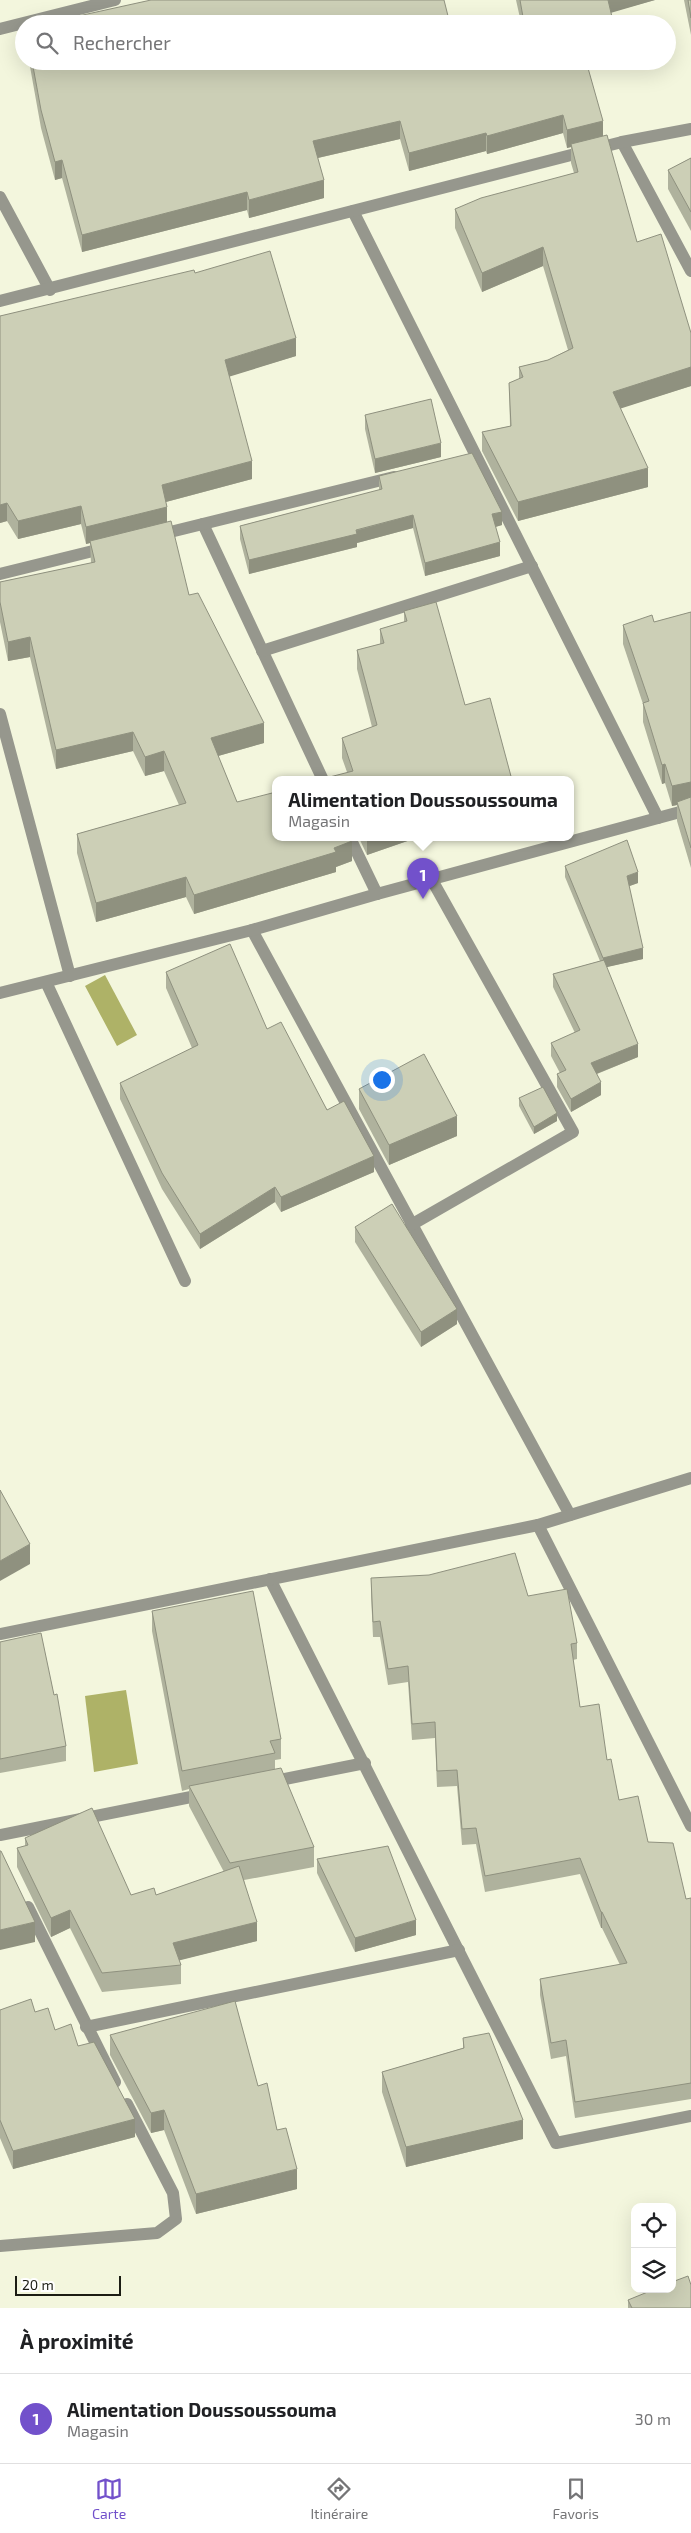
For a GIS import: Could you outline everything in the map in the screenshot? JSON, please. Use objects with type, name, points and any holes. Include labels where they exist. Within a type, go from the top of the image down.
[{"type":"street","points":[[56,15],[115,0]]},
{"type":"street","points":[[0,29],[15,25]]},
{"type":"street","points":[[0,301],[50,290],[622,142],[691,129]]},
{"type":"street","points":[[622,142],[691,271]]},
{"type":"street","points":[[0,196],[50,290]]},
{"type":"street","points":[[353,211],[472,458],[532,566],[658,818]]},
{"type":"street","points":[[145,538],[410,473]]},
{"type":"street","points":[[202,524],[321,776]]},
{"type":"street","points":[[0,574],[116,546]]},
{"type":"street","points":[[262,651],[532,566]]},
{"type":"street","points":[[0,714],[70,976]]},
{"type":"street","points":[[0,993],[252,930],[691,809]]},
{"type":"street","points":[[351,841],[377,894]]},
{"type":"street","points":[[411,1224],[573,1132],[432,880]]},
{"type":"street","points":[[252,930],[570,1515]]},
{"type":"street","points":[[46,982],[185,1281]]},
{"type":"street","points":[[0,1634],[538,1525],[691,1478]]},
{"type":"street","points":[[538,1525],[691,1826]]},
{"type":"street","points":[[270,1579],[365,1763],[556,2143],[691,2116]]},
{"type":"street","points":[[259,1784],[365,1763]]},
{"type":"street","points":[[0,1835],[221,1791]]},
{"type":"street","points":[[0,2246],[157,2233],[176,2219],[173,2193],[86,2027],[22,1894]]},
{"type":"street","points":[[86,2027],[459,1950]]},
{"type":"shaded area","points":[[105,975],[137,1035],[117,1046],[85,986]]},
{"type":"shaded area","points":[[126,1690],[138,1764],[94,1772],[85,1696]]},
{"type":"building","points":[[151,0],[444,0],[448,15],[83,15]]},
{"type":"building","points":[[520,0],[608,0],[612,15],[523,15]]},
{"type":"building","points":[[688,0],[691,0],[691,18]]},
{"type":"building","points":[[34,70],[589,70],[603,121],[567,130],[563,115],[487,136],[486,133],[409,153],[400,121],[313,141],[324,180],[249,200],[247,192],[82,235],[62,160],[55,162],[41,110]]},
{"type":"building","points":[[607,135],[637,242],[661,234],[691,333],[691,367],[613,392],[648,468],[518,502],[482,432],[511,426],[509,383],[523,377],[519,367],[548,360],[573,348],[543,247],[482,273],[455,209],[481,198],[578,172],[571,144]]},
{"type":"building","points":[[691,158],[691,212],[668,170]]},
{"type":"building","points":[[270,251],[296,338],[225,360],[252,461],[162,485],[167,507],[86,527],[81,506],[18,521],[7,503],[0,505],[0,316],[194,270],[195,273]]},
{"type":"building","points":[[431,399],[441,443],[375,459],[365,415]]},
{"type":"building","points":[[472,453],[502,512],[492,514],[500,542],[425,563],[413,515],[356,530],[357,534],[249,560],[240,526],[382,489],[379,476]]},
{"type":"building","points":[[171,521],[189,595],[198,593],[264,723],[211,738],[237,802],[272,793],[272,841],[352,841],[334,848],[336,852],[194,895],[186,877],[96,903],[77,834],[186,803],[164,751],[145,757],[133,732],[56,750],[30,637],[8,642],[0,602],[0,582],[95,562],[90,541]]},
{"type":"building","points":[[436,602],[465,705],[490,698],[511,776],[334,776],[353,771],[342,738],[377,725],[357,650],[384,643],[380,629],[407,621],[404,611]]},
{"type":"building","points":[[691,612],[691,782],[672,786],[665,764],[662,765],[643,703],[649,701],[623,625],[652,615],[654,622]]},
{"type":"building","points":[[691,797],[691,848],[677,802]]},
{"type":"building","points":[[627,840],[638,872],[627,876],[643,948],[603,958],[565,866]]},
{"type":"building","points":[[230,944],[267,1029],[281,1022],[327,1110],[344,1101],[374,1156],[281,1197],[275,1187],[200,1234],[162,1173],[120,1083],[198,1045],[166,972]]},
{"type":"building","points":[[604,960],[638,1044],[591,1063],[601,1082],[571,1099],[557,1074],[566,1070],[551,1043],[580,1030],[553,974]]},
{"type":"building","points":[[424,1054],[457,1116],[389,1145],[359,1089]]},
{"type":"building","points":[[543,1087],[557,1113],[534,1127],[519,1098]]},
{"type":"building","points":[[392,1204],[457,1309],[421,1332],[355,1227]]},
{"type":"building","points":[[0,1490],[30,1544],[0,1561]]},
{"type":"building","points":[[515,1553],[528,1596],[567,1589],[577,1643],[571,1644],[580,1707],[599,1704],[607,1760],[611,1759],[619,1800],[638,1796],[648,1842],[673,1843],[686,1899],[691,1898],[691,2083],[575,2102],[566,2040],[551,2043],[540,1979],[627,1963],[601,1912],[580,1858],[485,1876],[476,1828],[462,1829],[457,1770],[437,1771],[435,1722],[412,1724],[408,1666],[388,1669],[380,1621],[373,1622],[371,1578],[429,1575]]},
{"type":"building","points":[[253,1591],[281,1739],[270,1741],[275,1753],[182,1771],[152,1611]]},
{"type":"building","points":[[41,1633],[54,1695],[57,1694],[66,1746],[0,1759],[0,1642]]},
{"type":"building","points":[[281,1768],[314,1847],[230,1863],[189,1786]]},
{"type":"building","points":[[92,1808],[131,1895],[154,1888],[156,1895],[239,1866],[257,1922],[173,1943],[181,1965],[102,1973],[70,1910],[51,1918],[17,1848],[28,1845],[25,1838]]},
{"type":"building","points":[[388,1846],[416,1920],[355,1938],[317,1859]]},
{"type":"building","points":[[1,1851],[35,1922],[0,1930]]},
{"type":"building","points":[[31,1999],[35,2012],[48,2008],[55,2030],[71,2024],[78,2046],[94,2042],[135,2119],[13,2151],[0,2120],[0,2010]]},
{"type":"building","points":[[235,2001],[258,2086],[267,2083],[277,2130],[286,2128],[297,2169],[196,2194],[164,2110],[151,2113],[110,2035]]},
{"type":"building","points":[[489,2033],[523,2120],[406,2147],[382,2072],[464,2048],[463,2038]]},
{"type":"building","points":[[688,2276],[691,2285],[691,2308],[632,2308],[628,2300],[645,2293],[676,2293],[676,2280]]},
{"type":"place","name":"Alimentation Doussoussouma","points":[[423,899]]}]
